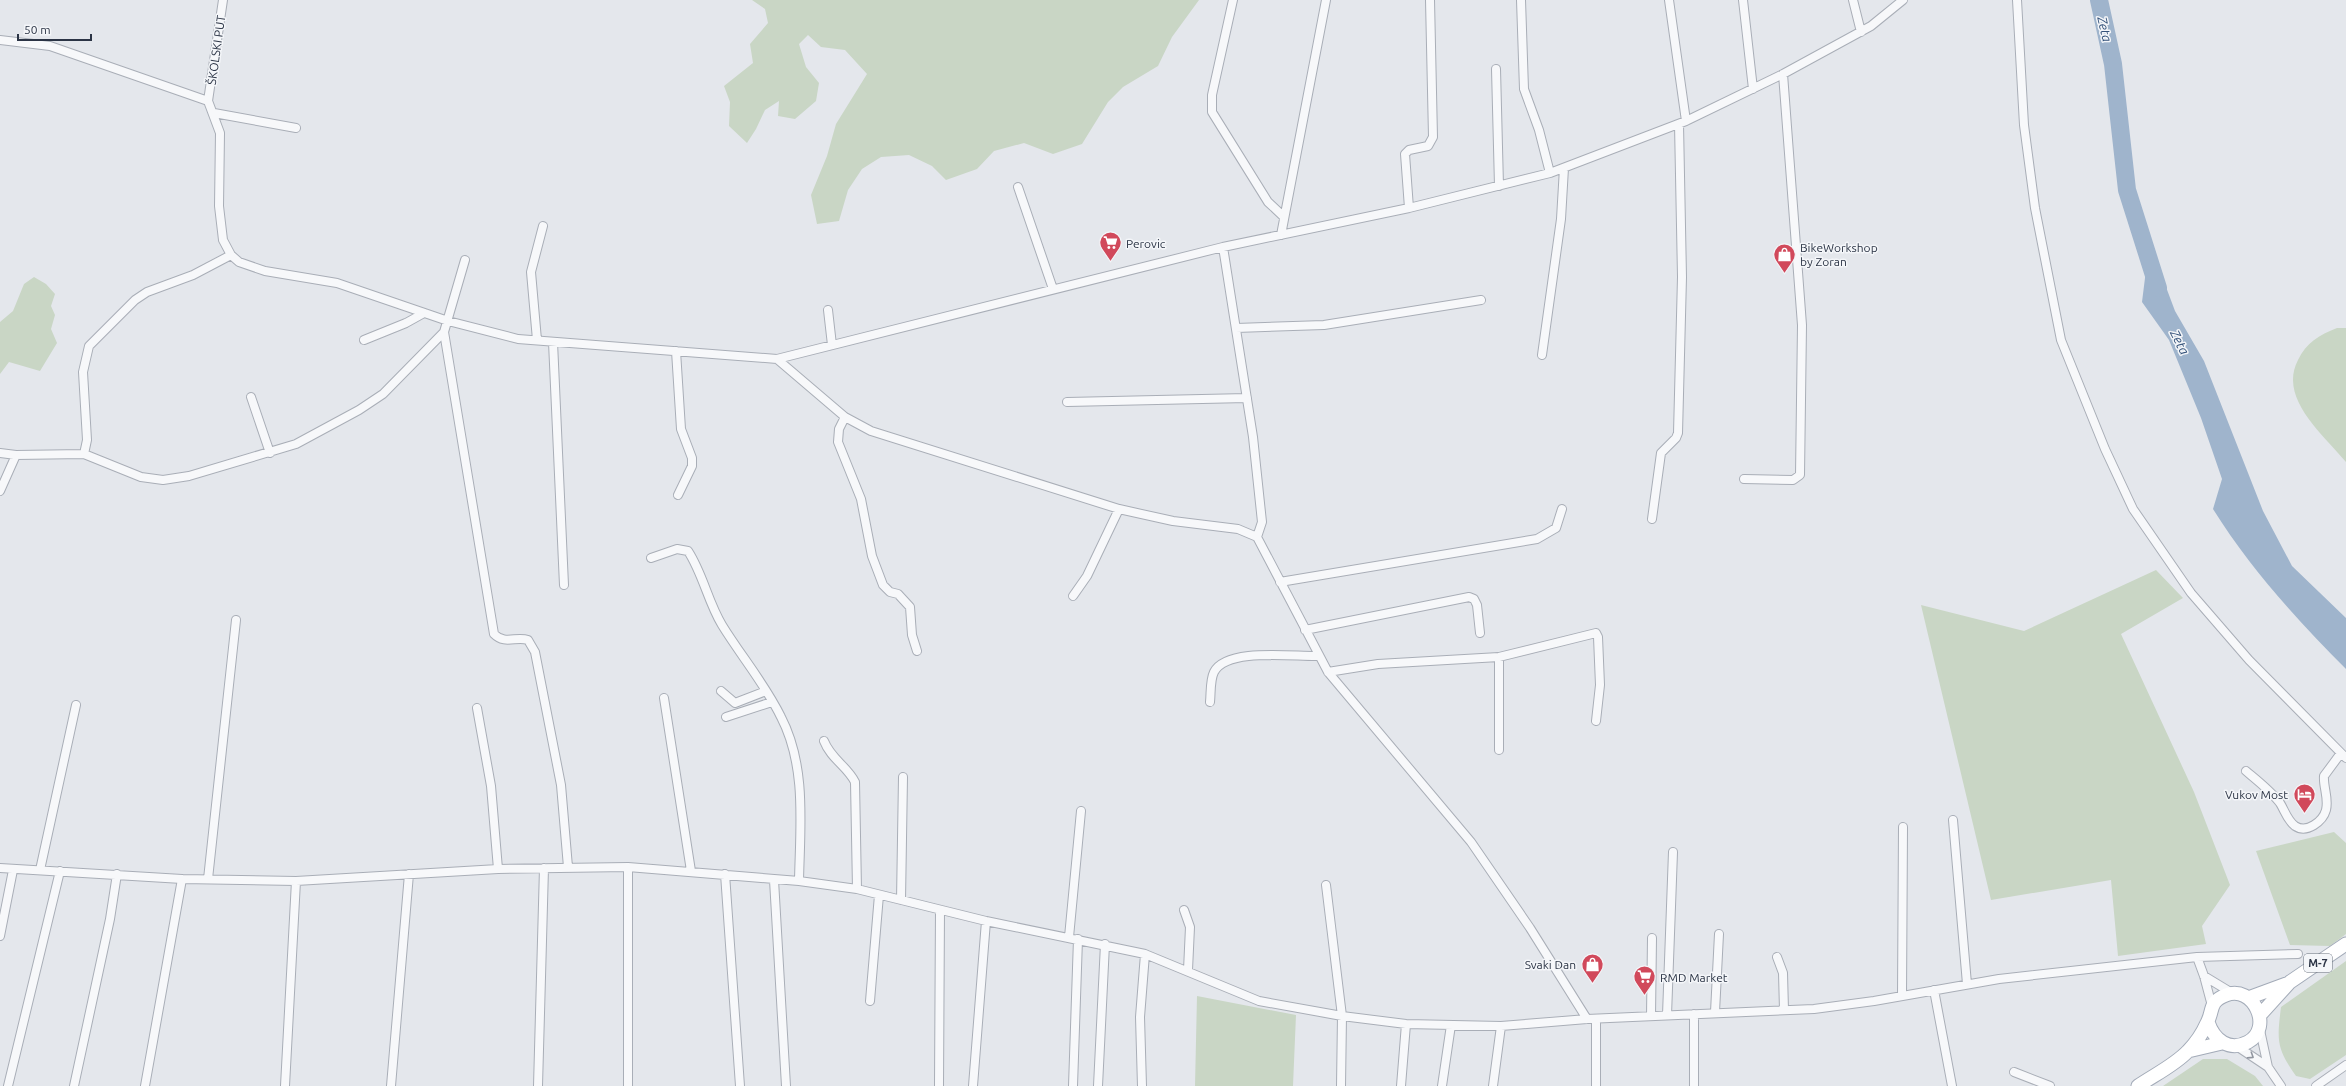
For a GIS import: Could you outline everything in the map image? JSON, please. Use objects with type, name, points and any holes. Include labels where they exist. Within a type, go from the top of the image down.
[{"type":"main road","name":"M-7","points":[[2248,998],[2290,982],[2346,944]]},
{"type":"main road","name":"M-7","points":[[2260,1015],[2290,982]]},
{"type":"main road","points":[[2138,1086],[2188,1051],[2208,1022],[2212,1006],[2216,1000],[2232,993],[2248,998],[2255,1004],[2260,1015],[2260,1030],[2253,1040],[2235,1045],[2222,1043],[2188,1051]]},
{"type":"main road","points":[[2208,1022],[2211,1031],[2222,1043]]},
{"type":"street","name":"ŠKOLSKI PUT","points":[[208,101],[223,0]]},
{"type":"street","points":[[1233,0],[1211,106],[1212,112],[1268,202],[1284,217]]},
{"type":"street","points":[[1281,234],[1326,0]]},
{"type":"street","points":[[1409,208],[1405,154],[1409,150],[1428,146],[1434,137],[1430,0]]},
{"type":"street","points":[[1521,0],[1524,89],[1539,130],[1550,173]]},
{"type":"street","points":[[1652,519],[1661,453],[1676,438],[1678,433],[1682,278],[1682,122],[1670,0]]},
{"type":"street","points":[[1743,0],[1753,88]]},
{"type":"street","points":[[1852,0],[1861,32]]},
{"type":"street","points":[[0,40],[50,46],[208,101],[214,113],[220,133],[220,225],[222,240],[231,255],[239,262],[265,271],[337,283],[448,321],[518,339],[777,359],[1223,247],[1409,208],[1550,173],[1682,122],[1783,74],[1861,32],[1903,0]]},
{"type":"street","points":[[2017,0],[2024,125],[2035,208],[2060,340],[2104,449],[2133,509],[2191,593],[2249,660],[2344,756],[2324,776],[2327,800],[2324,816],[2317,824],[2302,829],[2296,827],[2287,818],[2280,803],[2263,785],[2246,771]]},
{"type":"street","points":[[1496,69],[1499,186]]},
{"type":"street","points":[[1744,479],[1793,480],[1800,475],[1802,325],[1783,74]]},
{"type":"street","points":[[214,113],[296,128]]},
{"type":"street","points":[[1542,355],[1561,219],[1564,168]]},
{"type":"street","points":[[1018,187],[1054,289]]},
{"type":"street","points":[[536,340],[531,272],[543,226]]},
{"type":"street","points":[[1223,247],[1247,398],[1262,522],[1257,537]]},
{"type":"street","points":[[84,454],[87,440],[83,372],[89,346],[135,300],[147,292],[193,275],[231,255]]},
{"type":"street","points":[[0,453],[16,455],[84,454],[141,477],[163,480],[189,476],[296,444],[359,410],[383,394],[444,332],[465,260]]},
{"type":"street","points":[[1236,328],[1324,325],[1481,300]]},
{"type":"street","points":[[828,310],[832,345]]},
{"type":"street","points":[[364,340],[406,323],[424,313]]},
{"type":"street","points":[[444,332],[494,634],[499,639],[506,641],[521,637],[528,640],[535,652],[561,786],[568,867]]},
{"type":"street","points":[[554,342],[564,585]]},
{"type":"street","points":[[676,351],[681,429],[692,458],[692,466],[678,495]]},
{"type":"street","points":[[777,359],[845,417],[871,432],[1119,509],[1173,520],[1238,529],[1257,537],[1304,630],[1328,672],[1471,842],[1592,1019],[1596,1086]]},
{"type":"street","points":[[251,397],[270,453]]},
{"type":"street","points":[[1067,402],[1247,398]]},
{"type":"street","points":[[845,417],[839,429],[838,442],[861,499],[874,562],[883,585],[890,592],[898,594],[910,607],[912,635],[917,651]]},
{"type":"street","points":[[0,491],[16,455]]},
{"type":"street","points":[[1073,596],[1087,576],[1119,509]]},
{"type":"street","points":[[1280,582],[1537,539],[1556,528],[1562,509]]},
{"type":"street","points":[[651,558],[677,549],[688,551],[696,563],[722,625],[747,660],[782,718],[796,760],[800,796],[799,881]]},
{"type":"street","points":[[1304,630],[1469,597],[1474,599],[1477,605],[1480,633]]},
{"type":"street","points":[[208,880],[236,620]]},
{"type":"street","points":[[1328,672],[1378,664],[1499,657],[1596,633],[1598,637],[1600,685],[1596,721]]},
{"type":"street","points":[[1210,702],[1212,677],[1218,666],[1227,660],[1286,655],[1319,656]]},
{"type":"street","points":[[1499,657],[1499,750]]},
{"type":"street","points":[[721,691],[735,703],[766,691]]},
{"type":"street","points":[[664,698],[691,871]]},
{"type":"street","points":[[726,717],[772,702]]},
{"type":"street","points":[[40,870],[76,706]]},
{"type":"street","points":[[477,708],[491,786],[498,869]]},
{"type":"street","points":[[824,741],[829,753],[848,771],[855,782],[857,889]]},
{"type":"street","points":[[901,900],[903,777]]},
{"type":"street","points":[[1069,937],[1081,811]]},
{"type":"street","points":[[1953,820],[1967,984]]},
{"type":"street","points":[[1902,996],[1903,827]]},
{"type":"street","points":[[1667,1015],[1673,852]]},
{"type":"street","points":[[628,867],[628,1086]]},
{"type":"street","points":[[0,868],[208,880],[296,881],[498,869],[628,867],[799,881],[857,889],[986,921],[1105,944],[1145,954],[1188,970],[1238,994],[1259,1001],[1342,1016],[1406,1024],[1501,1026],[1592,1019],[1715,1012],[1784,1010],[1851,1005],[2014,977],[2196,957],[2298,954]]},
{"type":"street","points":[[538,1086],[544,868]]},
{"type":"street","points":[[0,936],[14,870]]},
{"type":"street","points":[[8,1086],[60,871]]},
{"type":"street","points":[[74,1086],[110,919],[117,874]]},
{"type":"street","points":[[391,1086],[408,874]]},
{"type":"street","points":[[725,874],[740,1086]]},
{"type":"street","points":[[145,1086],[182,878]]},
{"type":"street","points":[[774,880],[786,1086]]},
{"type":"street","points":[[285,1086],[296,881]]},
{"type":"street","points":[[1326,885],[1342,1016],[1341,1086]]},
{"type":"street","points":[[870,1001],[879,895]]},
{"type":"street","points":[[939,1086],[940,910]]},
{"type":"street","points":[[1184,910],[1190,927],[1188,970]]},
{"type":"street","points":[[973,1086],[986,921]]},
{"type":"street","points":[[1715,1012],[1719,934]]},
{"type":"street","points":[[1651,1016],[1652,938]]},
{"type":"street","points":[[1074,1086],[1078,939]]},
{"type":"street","points":[[1098,1086],[1105,944]]},
{"type":"street","points":[[1142,1086],[1140,1017],[1145,954]]},
{"type":"street","points":[[1777,957],[1783,973],[1784,1010]]},
{"type":"street","points":[[2196,957],[2204,976],[2212,1006]]},
{"type":"street","points":[[2204,976],[2232,993]]},
{"type":"street","points":[[1934,990],[1952,1086]]},
{"type":"street","points":[[1694,1014],[1694,1086]]},
{"type":"street","points":[[1401,1086],[1406,1024]]},
{"type":"street","points":[[1442,1086],[1451,1025]]},
{"type":"street","points":[[1493,1086],[1501,1026]]},
{"type":"street","points":[[2260,1030],[2268,1067]]},
{"type":"street","points":[[2235,1045],[2268,1067],[2281,1086]]},
{"type":"street","points":[[2316,1086],[2346,1065]]},
{"type":"street","points":[[2014,1072],[2050,1086]]},
{"type":"green space","points":[[752,0],[1199,0],[1172,37],[1158,66],[1123,87],[1108,102],[1082,144],[1053,154],[1024,143],[994,151],[977,169],[946,180],[932,166],[909,155],[881,157],[862,169],[848,190],[839,221],[817,224],[811,195],[827,156],[836,124],[867,74],[845,50],[821,47],[808,35],[799,44],[806,67],[819,83],[816,101],[795,119],[778,116],[779,101],[765,110],[747,143],[729,126],[730,102],[724,86],[753,63],[750,44],[768,23],[765,9]]},
{"type":"green space","points":[[34,277],[46,284],[55,294],[51,306],[55,315],[51,329],[57,343],[40,371],[9,362],[0,374],[0,322],[13,311],[24,284]]},
{"type":"green space","points":[[2337,328],[2346,328],[2346,462],[2315,427],[2298,402],[2294,388],[2293,374],[2301,354],[2309,344],[2324,334]]},
{"type":"green space","points":[[2156,570],[2183,598],[2121,634],[2194,792],[2230,885],[2202,926],[2206,944],[2118,956],[2111,880],[1991,900],[1921,605],[2024,631]]},
{"type":"green space","points":[[2334,832],[2346,843],[2346,934],[2330,946],[2290,945],[2256,851]]},
{"type":"green space","points":[[2346,961],[2346,1055],[2310,1079],[2296,1076],[2281,1051],[2279,1028],[2281,1007]]},
{"type":"green space","points":[[1197,996],[1296,1015],[1293,1086],[1195,1086]]},
{"type":"green space","points":[[2203,1059],[2227,1059],[2255,1076],[2263,1086],[2163,1086]]},
{"type":"water","points":[[2157,263],[2175,311],[2204,361],[2263,511],[2292,566],[2346,618],[2346,669],[2310,632],[2258,573],[2227,531],[2213,509],[2222,479],[2201,418],[2169,340],[2142,302],[2146,270],[2150,264]]},
{"type":"waterway","name":"Zeta","points":[[2099,0],[2113,64],[2127,190],[2158,288]]},
{"type":"place","name":"Perovic","points":[[1110,262]]},
{"type":"place","name":"BikeWorkshop by Zoran","points":[[1784,274]]},
{"type":"place","name":"Vukov Most","points":[[2304,814]]},
{"type":"place","name":"Svaki Dan","points":[[1592,984]]},
{"type":"place","name":"RMD Market","points":[[1644,996]]}]
